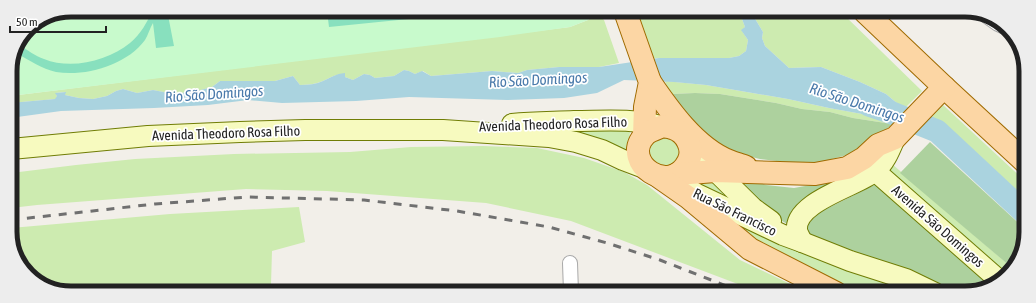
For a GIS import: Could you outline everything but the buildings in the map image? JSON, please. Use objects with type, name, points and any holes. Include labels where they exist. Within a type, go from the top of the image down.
[{"type":"main road","points":[[626,17],[650,82],[663,102],[680,122],[708,148],[728,161],[763,172]]},
{"type":"main road","points":[[869,17],[938,94],[1019,157]]},
{"type":"main road","points":[[650,82],[650,128],[639,144],[638,153],[640,161],[662,174],[750,249],[822,286]]},
{"type":"main road","points":[[802,242],[797,231],[799,222],[805,212],[820,200],[859,181],[875,171],[887,156],[895,138],[938,94]]},
{"type":"main road","name":"Avenida Theodoro Rosa Filho","points":[[443,130],[535,122],[627,120],[650,128]]},
{"type":"main road","points":[[650,128],[673,128],[681,133],[691,147],[691,158],[682,171],[662,174]]},
{"type":"main road","name":"Avenida Theodoro Rosa Filho","points":[[17,148],[148,136],[232,132],[305,130],[443,130],[549,137],[569,140],[602,150],[623,160],[662,174]]},
{"type":"main road","points":[[662,174],[715,171],[763,172],[799,175],[833,172],[847,168],[864,158],[878,145],[895,138]]},
{"type":"main road","name":"Rua São Francisco","points":[[691,147],[753,208],[768,219],[789,230],[802,242]]},
{"type":"main road","name":"Avenida São Domingos","points":[[875,171],[995,277]]},
{"type":"main road","name":"Rua São Francisco","points":[[662,174],[704,198],[782,235],[850,261],[906,278],[922,286]]},
{"type":"street","points":[[570,263],[571,286]]},
{"type":"green space","points":[[149,17],[168,17],[174,46],[156,48],[153,23],[145,40],[137,49],[117,62],[92,71],[67,73],[51,71],[20,55],[23,47],[37,56],[55,62],[77,64],[89,62],[111,55],[121,49],[130,43],[143,28]]},
{"type":"green space","points":[[328,17],[428,17],[329,27]]},
{"type":"green space","points":[[591,17],[601,17],[604,20],[619,63],[599,67],[559,67],[527,70],[518,73],[492,71],[431,76],[423,71],[415,74],[404,70],[394,76],[375,78],[364,74],[353,80],[345,77],[345,74],[342,74],[317,83],[303,85],[300,85],[293,76],[275,81],[220,81],[212,87],[197,91],[174,94],[153,90],[137,93],[123,89],[107,96],[93,99],[65,95],[65,92],[56,93],[56,99],[17,102],[17,95],[570,27],[588,20]]},
{"type":"green space","points":[[591,17],[588,20],[570,27],[500,37],[17,95],[17,67],[21,50],[26,41],[41,26],[60,18]]},
{"type":"green space","points":[[637,17],[741,17],[745,27],[742,31],[748,40],[746,51],[739,56],[729,58],[649,59]]},
{"type":"green space","points":[[754,17],[846,17],[922,91],[904,109],[886,94],[821,67],[789,68],[765,46],[762,38],[763,32]]},
{"type":"green space","points":[[665,81],[706,85],[895,120],[892,124],[720,94],[695,93],[670,95]]},
{"type":"green space","points":[[695,93],[720,94],[892,124],[871,144],[847,155],[817,163],[793,163],[760,159],[731,152],[704,139],[670,95]]},
{"type":"green space","points":[[943,105],[1019,175],[1019,199],[932,117]]},
{"type":"green space","points":[[560,130],[630,131],[628,154]]},
{"type":"green space","points":[[665,132],[684,145],[673,168],[651,163],[647,147]]},
{"type":"green space","points":[[930,142],[1019,223],[1019,239],[1015,253],[1008,265],[900,173]]},
{"type":"green space","points":[[483,146],[537,148],[584,158],[624,172],[647,185],[740,260],[794,286],[743,286],[571,221],[486,203],[327,191],[246,189],[17,207],[17,172],[135,159],[234,154],[350,152],[411,147]]},
{"type":"green space","points":[[892,164],[1008,265],[1006,268],[1000,274],[886,171]]},
{"type":"green space","points":[[852,173],[789,225],[763,210],[729,176],[743,177],[766,185],[794,188],[833,181]]},
{"type":"green space","points":[[712,176],[752,213],[693,185]]},
{"type":"green space","points":[[878,183],[988,281],[969,286],[941,286],[932,280],[807,235],[806,226],[820,212]]},
{"type":"green space","points":[[299,207],[305,242],[272,251],[271,285],[245,286],[64,286],[50,282],[35,273],[26,262],[18,243],[17,227],[170,214]]},
{"type":"green space","points":[[721,211],[898,286],[841,286],[755,241]]},
{"type":"water","points":[[741,17],[754,17],[763,32],[762,38],[765,46],[789,68],[821,67],[886,94],[904,109],[895,120],[706,85],[624,80],[597,93],[564,98],[507,100],[409,97],[356,101],[282,103],[248,100],[208,105],[61,111],[17,117],[17,102],[55,99],[57,96],[55,93],[66,92],[65,95],[93,99],[107,96],[123,89],[137,93],[153,90],[174,94],[197,91],[212,87],[220,81],[275,81],[293,76],[300,85],[303,85],[318,83],[336,75],[345,73],[345,77],[353,80],[364,74],[375,78],[394,76],[404,70],[415,74],[422,71],[431,76],[492,71],[518,73],[527,70],[559,67],[599,67],[659,58],[729,58],[739,56],[746,51],[748,40],[741,30],[745,27]]},
{"type":"waterway","name":"Rio São Domingos","points":[[869,105],[937,131],[1019,207]]},
{"type":"railway","points":[[17,219],[155,204],[247,197],[364,200],[457,211],[549,227],[660,260],[727,286]]}]
